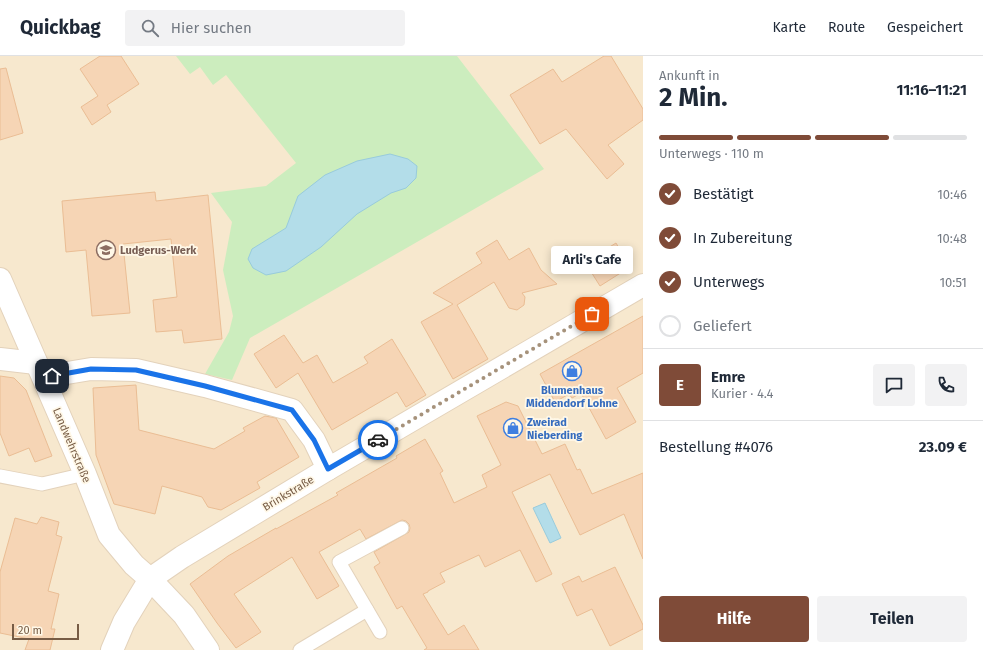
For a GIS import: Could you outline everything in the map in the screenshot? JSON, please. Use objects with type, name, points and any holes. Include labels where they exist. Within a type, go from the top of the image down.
[{"type":"street","name":"Landwehrstraße","points":[[0,279],[85,474],[109,535],[134,565],[150,579],[184,615],[208,650]]},
{"type":"street","name":"Brinkstraße","points":[[112,650],[124,622],[150,579],[182,557],[328,469],[643,285]]},
{"type":"street","points":[[0,359],[39,370],[136,370],[205,386],[292,410],[314,440],[328,469]]},
{"type":"lane","points":[[0,476],[42,484],[85,474]]},
{"type":"lane","points":[[380,632],[339,562],[402,528]]},
{"type":"lane","points":[[300,650],[367,610]]},
{"type":"shaded area","points":[[0,56],[643,56],[643,650],[0,650]]},
{"type":"green space","points":[[176,56],[457,56],[544,169],[250,338],[232,380],[205,374],[229,332],[233,316],[223,270],[232,222],[211,193],[266,186],[296,163],[226,75],[213,85],[200,67],[190,74]]},
{"type":"water","points":[[390,154],[408,159],[417,166],[416,178],[406,188],[391,193],[357,214],[321,247],[286,271],[266,275],[253,268],[248,259],[252,249],[286,228],[298,196],[325,175],[357,161]]},
{"type":"water","points":[[545,503],[561,538],[550,543],[533,508]]},
{"type":"building","points":[[100,56],[121,56],[139,84],[107,105],[111,112],[92,125],[81,107],[98,96],[80,69]]},
{"type":"building","points":[[604,56],[611,56],[643,109],[643,120],[608,145],[624,164],[607,179],[566,129],[540,144],[510,95],[553,69],[562,82]]},
{"type":"building","points":[[6,68],[23,133],[0,140],[0,69]]},
{"type":"building","points":[[155,192],[156,201],[208,195],[222,339],[184,343],[182,330],[156,332],[153,300],[177,297],[171,239],[123,244],[130,313],[92,316],[86,250],[66,252],[62,201]]},
{"type":"building","points":[[497,240],[509,260],[529,248],[541,270],[557,284],[522,293],[525,297],[524,305],[517,310],[509,308],[494,282],[457,305],[488,359],[453,379],[421,322],[453,304],[433,293],[482,263],[476,253]]},
{"type":"building","points":[[616,243],[630,267],[600,286],[588,267],[598,261],[595,256]]},
{"type":"building","points":[[643,316],[643,373],[617,388],[636,422],[606,439],[581,393],[572,398],[569,394],[555,402],[540,374]]},
{"type":"building","points":[[284,335],[303,363],[317,355],[333,383],[368,363],[364,357],[392,339],[426,395],[406,407],[397,392],[332,430],[298,373],[276,388],[254,354]]},
{"type":"building","points":[[0,376],[14,378],[26,390],[52,456],[35,462],[29,448],[9,456],[0,433]]},
{"type":"building","points":[[136,385],[139,430],[214,449],[245,431],[243,428],[265,416],[276,418],[299,457],[257,482],[260,488],[221,510],[208,507],[202,497],[162,486],[155,514],[114,504],[96,455],[93,388]]},
{"type":"building","points":[[506,402],[518,406],[542,454],[565,444],[577,470],[580,469],[592,494],[643,473],[643,559],[624,514],[580,535],[550,474],[512,492],[552,574],[536,582],[520,550],[485,567],[479,555],[440,573],[445,582],[423,594],[448,635],[464,625],[479,650],[424,650],[427,648],[402,606],[397,609],[374,567],[380,563],[374,552],[409,532],[409,524],[402,520],[366,539],[360,529],[319,552],[339,586],[317,599],[292,557],[234,594],[261,632],[236,648],[190,584],[228,556],[276,528],[338,495],[336,493],[397,458],[396,456],[425,439],[443,471],[440,473],[454,503],[487,487],[482,475],[501,465],[477,416]]},
{"type":"building","points":[[41,517],[59,522],[56,535],[62,537],[48,591],[59,594],[51,629],[55,629],[50,650],[25,650],[29,639],[0,633],[0,572],[15,518],[37,524]]},
{"type":"building","points":[[615,567],[643,625],[643,629],[610,646],[592,609],[577,616],[562,584],[579,576],[582,582]]},
{"type":"way so far","points":[[378,440],[592,314]]},
{"type":"place","name":"Ludgerus-Werk","points":[[106,250]]},
{"type":"place","name":"Arli's Cafe","points":[[592,314]]},
{"type":"place","name":"Blumenhaus Middendorf Lohne","points":[[572,371]]},
{"type":"place","name":"Zweirad Nieberding","points":[[513,428]]},
{"type":"route","points":[[52,376],[91,369],[136,370],[205,386],[292,410],[314,440],[328,469],[378,440]]}]
